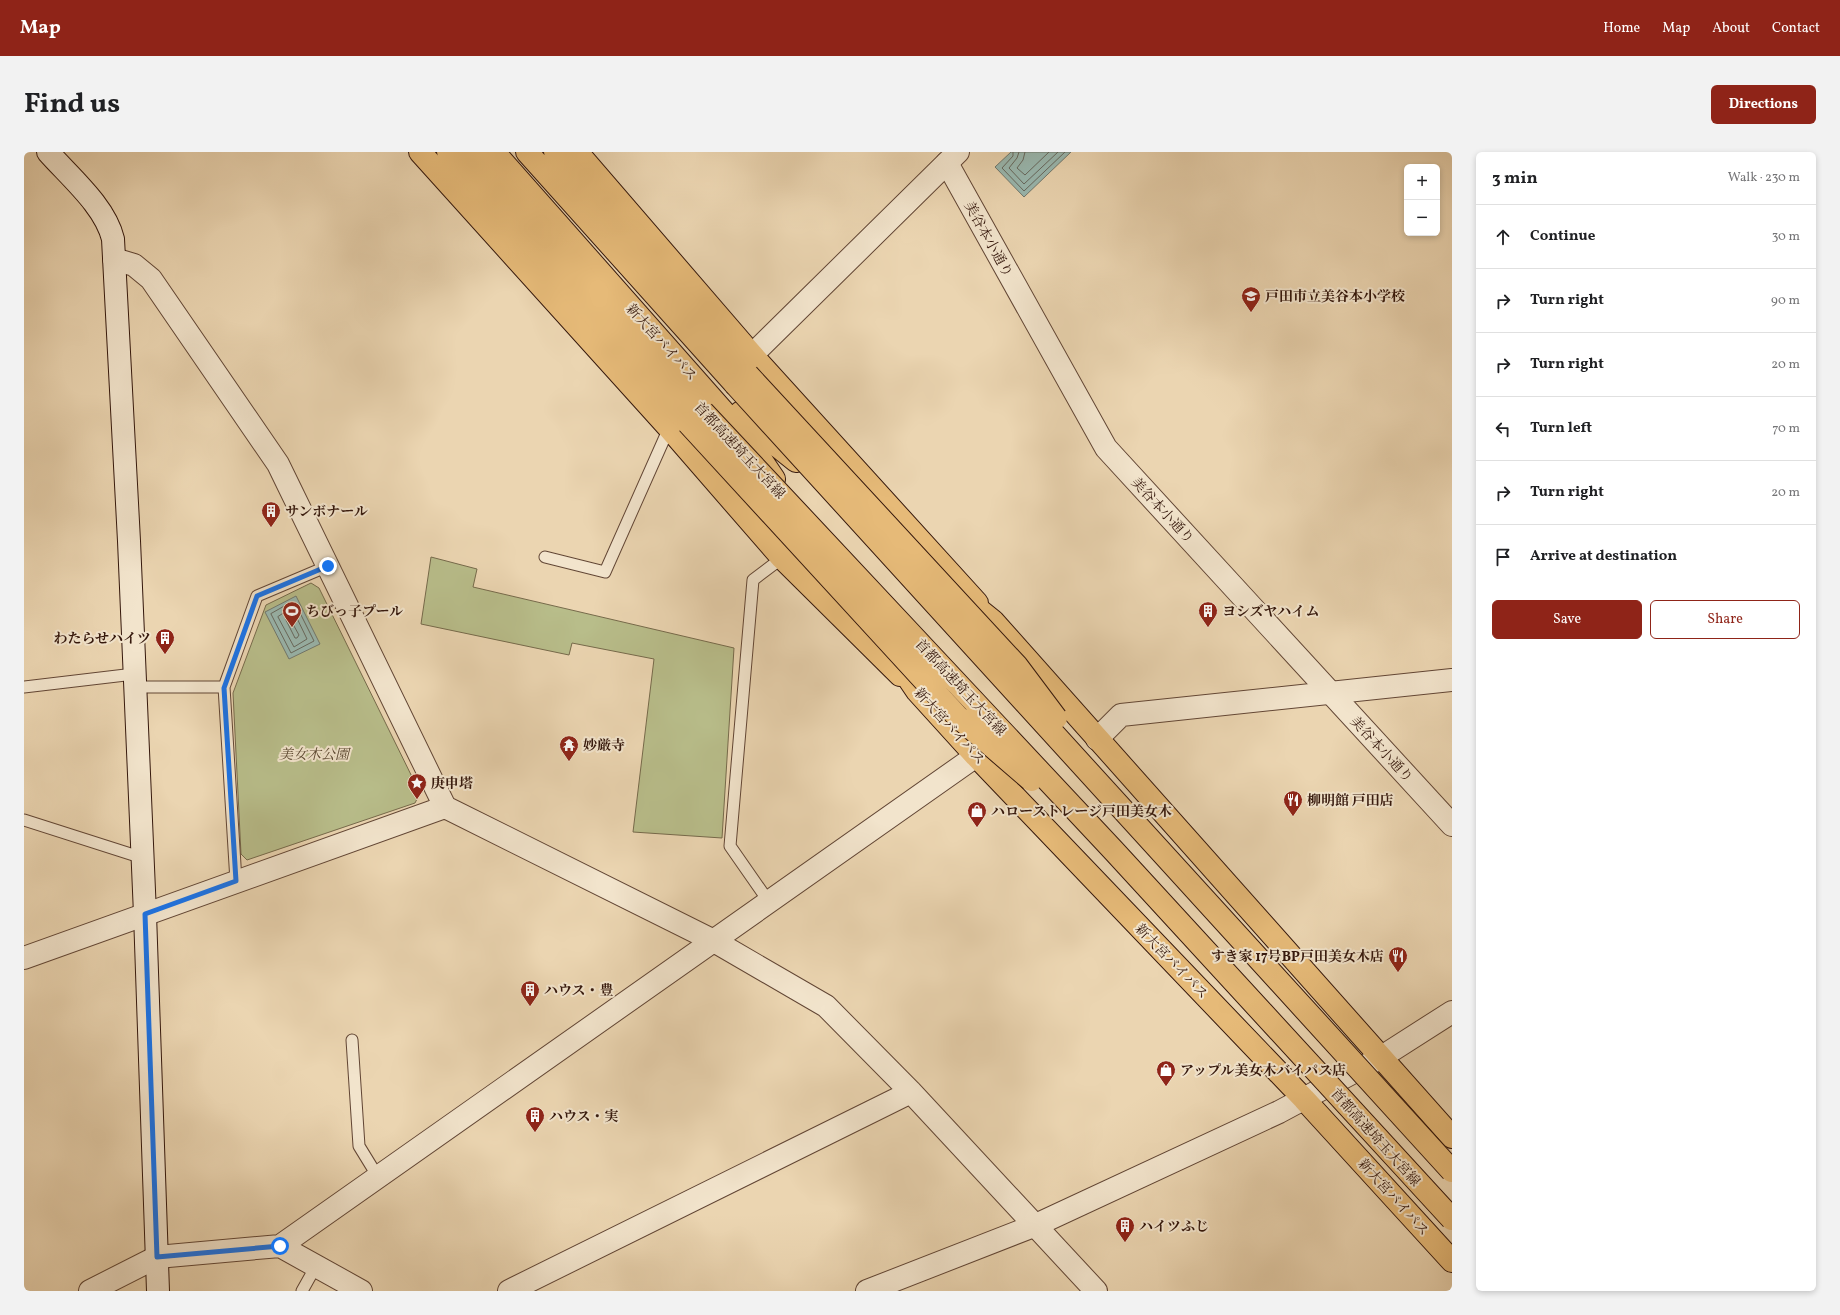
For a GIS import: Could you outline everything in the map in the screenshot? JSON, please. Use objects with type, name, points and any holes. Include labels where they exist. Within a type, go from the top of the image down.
[{"type":"highway","points":[[420,152],[669,428],[782,558],[917,691]]},
{"type":"highway","points":[[448,152],[542,256],[688,423],[957,716],[1114,851]]},
{"type":"highway","name":"首都高速埼玉大宮線","points":[[473,152],[703,412],[1114,851],[1452,1220]]},
{"type":"highway","name":"新大宮バイパス","points":[[494,152],[745,436],[917,691],[976,756],[1304,1099],[1452,1261]]},
{"type":"highway","name":"新大宮バイパス","points":[[510,152],[755,428],[992,621],[1452,1137]]},
{"type":"highway","points":[[526,152],[1141,831],[1452,1171]]},
{"type":"highway","points":[[555,152],[748,375],[1017,666],[1141,831]]},
{"type":"highway","points":[[577,152],[752,355],[992,621]]},
{"type":"street","points":[[48,152],[101,211],[107,220],[113,238],[143,858],[158,1291]]},
{"type":"street","points":[[752,355],[947,156]]},
{"type":"street","name":"美谷本小通り","points":[[947,156],[1106,448],[1452,825]]},
{"type":"street","points":[[114,258],[134,265],[151,278],[278,464],[445,807],[714,941],[826,1006],[911,1092],[1096,1291]]},
{"type":"street","points":[[1097,739],[1121,715],[1452,680]]},
{"type":"street","points":[[90,1291],[157,1257],[280,1246],[976,756]]},
{"type":"street","points":[[24,958],[445,807]]},
{"type":"street","points":[[867,1291],[1036,1225],[1304,1099],[1380,1058],[1452,1012]]},
{"type":"street","points":[[509,1291],[911,1092]]},
{"type":"street","points":[[280,1246],[361,1291]]},
{"type":"lane","points":[[545,557],[606,572],[669,428]]},
{"type":"lane","points":[[769,902],[730,846],[753,580],[782,558]]},
{"type":"lane","points":[[236,881],[224,688],[257,596],[328,566]]},
{"type":"lane","points":[[24,687],[135,681],[224,688]]},
{"type":"lane","points":[[24,820],[143,858]]},
{"type":"lane","points":[[352,1040],[359,1146],[378,1177]]},
{"type":"lane","points":[[302,1291],[316,1266]]},
{"type":"green space","points":[[431,557],[477,569],[473,587],[734,648],[722,838],[633,832],[654,659],[572,643],[569,655],[421,624]]},
{"type":"green space","name":"美女木公園","points":[[311,583],[319,588],[420,793],[415,803],[247,860],[241,854],[233,693],[266,605]]},
{"type":"water","points":[[1011,152],[1071,152],[1024,197],[995,167]]},
{"type":"water","name":"ちびっ子プール","points":[[296,596],[320,644],[289,659],[265,612]]},
{"type":"place","name":"戸田市立美谷本小学校","points":[[1251,313]]},
{"type":"place","name":"サンボナール","points":[[271,528]]},
{"type":"place","name":"ちびっ子プール","points":[[292,628]]},
{"type":"place","name":"ヨシズヤハイム","points":[[1208,628]]},
{"type":"place","name":"わたらせハイツ","points":[[165,655]]},
{"type":"place","name":"妙厳寺","points":[[569,762]]},
{"type":"place","name":"庚申塔","points":[[417,800]]},
{"type":"place","name":"柳明館 戸田店","points":[[1293,817]]},
{"type":"place","name":"ハローストレージ戸田美女木","points":[[977,828]]},
{"type":"place","name":"すき家 17号BP戸田美女木店","points":[[1398,973]]},
{"type":"place","name":"ハウス・豊","points":[[530,1007]]},
{"type":"place","name":"アップル美女木バイパス店","points":[[1166,1087]]},
{"type":"place","name":"ハウス・実","points":[[535,1133]]},
{"type":"place","name":"ハイツふじ","points":[[1125,1243]]},
{"type":"route","points":[[280,1246],[157,1257],[145,914],[236,881],[224,688],[257,596],[328,566]]}]
